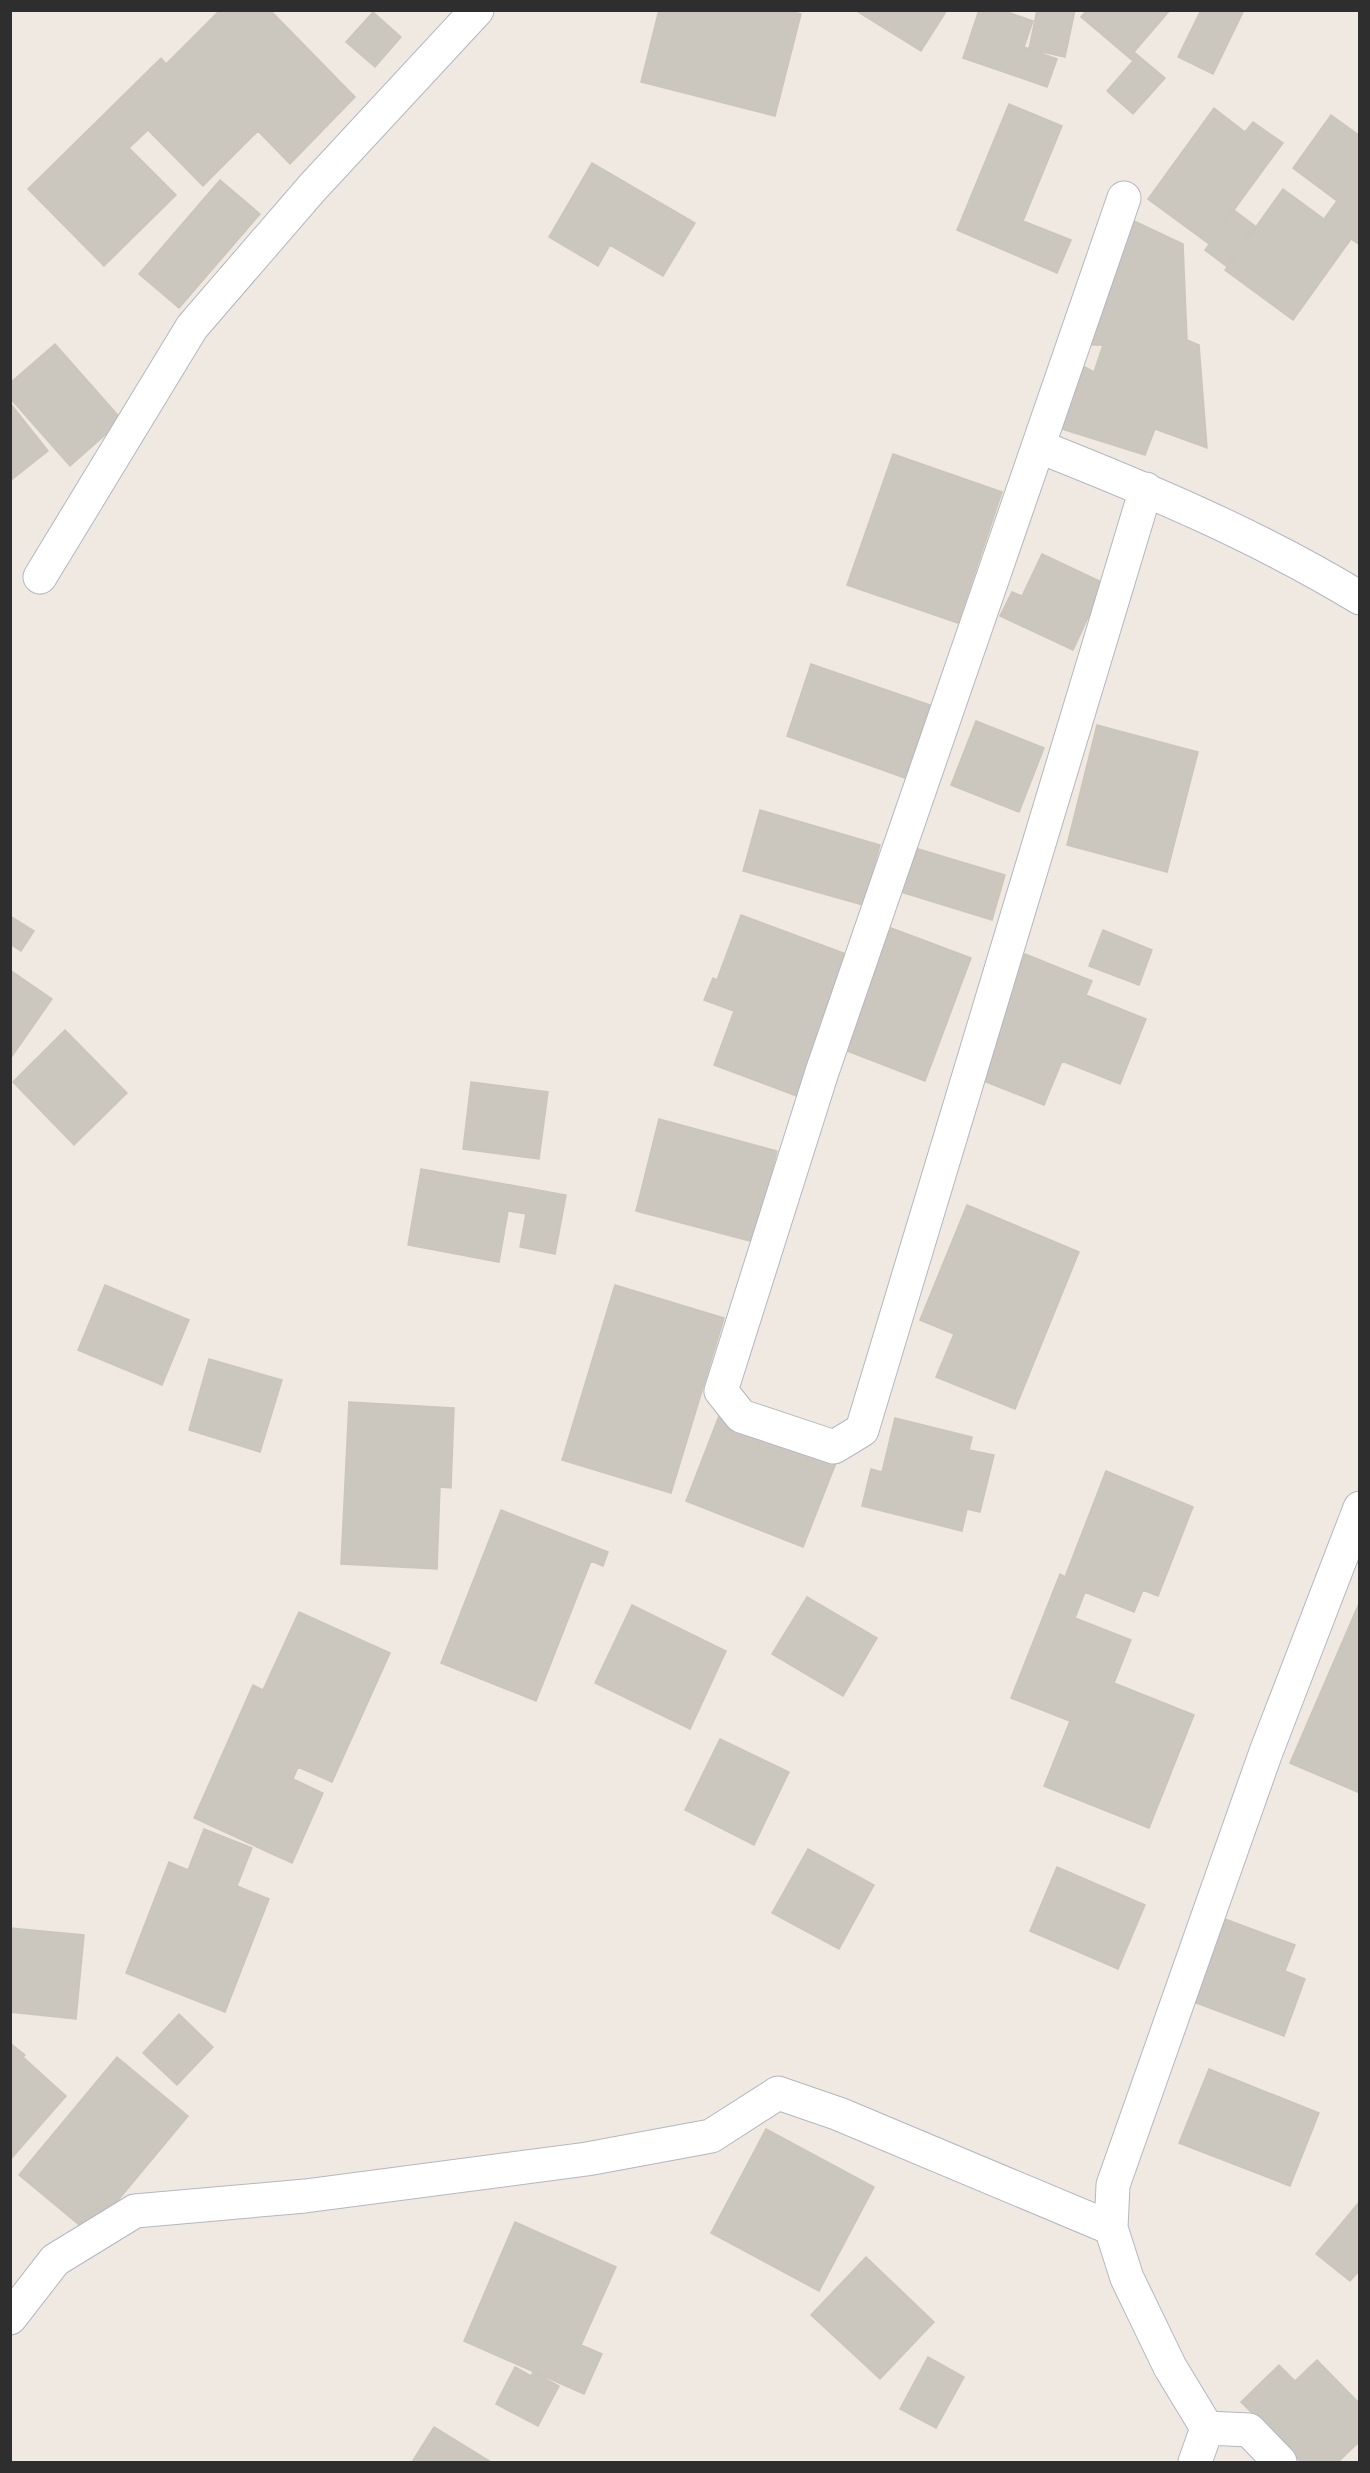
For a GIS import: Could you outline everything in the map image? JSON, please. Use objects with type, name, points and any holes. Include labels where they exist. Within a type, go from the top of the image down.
[{"type":"street","points":[[40,577],[192,327],[312,188],[477,10]]},
{"type":"street","points":[[1124,198],[1040,447],[822,1072],[721,1391],[741,1416],[834,1447],[862,1430],[1146,489]]},
{"type":"street","points":[[1040,447],[1146,489],[1312,569],[1359,598]]},
{"type":"street","points":[[1207,2428],[1170,2367],[1127,2278],[1111,2228],[1113,2185],[1266,1752],[1359,1508]]},
{"type":"street","points":[[10,2318],[55,2260],[135,2211],[305,2196],[587,2160],[711,2136],[778,2093],[839,2114],[1111,2228]]},
{"type":"street","points":[[1195,2463],[1207,2428]]},
{"type":"street","points":[[1207,2428],[1249,2430],[1280,2463]]},
{"type":"building","points":[[220,10],[270,10],[355,97],[290,164],[258,131],[203,186],[148,130],[129,148],[176,195],[104,266],[28,189],[161,58],[166,64]]},
{"type":"building","points":[[659,10],[789,10],[801,14],[775,116],[641,82]]},
{"type":"building","points":[[855,10],[947,10],[921,51]]},
{"type":"building","points":[[979,10],[1002,10],[1033,21],[1024,47],[1057,59],[1047,87],[963,58]]},
{"type":"building","points":[[1037,10],[1075,10],[1065,57],[1029,49]]},
{"type":"building","points":[[1087,10],[1170,10],[1134,52],[1165,78],[1133,114],[1107,91],[1133,61],[1081,17]]},
{"type":"building","points":[[1201,10],[1244,10],[1213,74],[1178,57]]},
{"type":"building","points":[[373,12],[401,37],[375,67],[346,42]]},
{"type":"building","points":[[1009,104],[1062,126],[1023,221],[1071,240],[1057,273],[957,230]]},
{"type":"building","points":[[1214,108],[1245,132],[1253,122],[1283,143],[1209,244],[1148,199]]},
{"type":"building","points":[[1331,115],[1360,136],[1360,245],[1351,239],[1293,320],[1225,270],[1283,189],[1324,219],[1337,201],[1293,168]]},
{"type":"building","points":[[592,163],[695,223],[663,276],[610,245],[598,266],[549,237]]},
{"type":"building","points":[[220,180],[260,214],[179,308],[139,274]]},
{"type":"building","points":[[1234,210],[1255,226],[1226,266],[1205,250]]},
{"type":"building","points":[[1134,221],[1183,244],[1187,340],[1199,345],[1207,448],[1155,429],[1145,455],[1062,429],[1083,366],[1094,372],[1103,345],[1083,345]]},
{"type":"building","points":[[55,344],[122,420],[70,466],[10,398],[10,383]]},
{"type":"building","points":[[10,403],[48,451],[10,481]]},
{"type":"building","points":[[893,454],[1002,492],[958,623],[847,585]]},
{"type":"building","points":[[1042,554],[1104,583],[1073,650],[1000,616],[1012,592],[1022,596]]},
{"type":"building","points":[[811,664],[930,705],[905,778],[787,736]]},
{"type":"building","points":[[976,721],[1044,748],[1019,812],[951,785]]},
{"type":"building","points":[[1097,725],[1198,752],[1167,872],[1067,845]]},
{"type":"building","points":[[760,810],[880,845],[863,905],[743,871]]},
{"type":"building","points":[[915,848],[1005,875],[992,920],[901,892]]},
{"type":"building","points":[[741,915],[854,957],[802,1098],[714,1065],[734,1011],[704,1000],[713,978],[717,980]]},
{"type":"building","points":[[10,916],[34,931],[21,951],[10,944]]},
{"type":"building","points":[[891,928],[971,958],[925,1081],[837,1047],[858,989],[867,992]]},
{"type":"building","points":[[1103,930],[1152,950],[1139,985],[1089,966]]},
{"type":"building","points":[[1025,954],[1092,981],[1086,995],[1146,1019],[1120,1084],[1062,1061],[1044,1105],[974,1077]]},
{"type":"building","points":[[10,970],[52,999],[10,1059]]},
{"type":"building","points":[[65,1030],[127,1093],[74,1145],[13,1082]]},
{"type":"building","points":[[471,1082],[548,1092],[539,1159],[463,1149]]},
{"type":"building","points":[[659,1119],[777,1151],[754,1242],[636,1211]]},
{"type":"building","points":[[421,1169],[566,1195],[555,1254],[520,1247],[526,1214],[508,1211],[499,1262],[408,1245]]},
{"type":"building","points":[[967,1205],[1079,1252],[1015,1409],[936,1377],[954,1334],[920,1320]]},
{"type":"building","points":[[105,1285],[189,1320],[162,1385],[78,1350]]},
{"type":"building","points":[[615,1285],[724,1318],[671,1493],[562,1460]]},
{"type":"building","points":[[209,1359],[282,1380],[260,1452],[189,1430]]},
{"type":"building","points":[[349,1402],[454,1408],[451,1488],[440,1487],[437,1569],[341,1564]]},
{"type":"building","points":[[719,1416],[836,1463],[803,1547],[686,1501]]},
{"type":"building","points":[[895,1418],[972,1437],[969,1450],[994,1455],[980,1512],[967,1509],[962,1531],[862,1506],[871,1469],[882,1472]]},
{"type":"building","points":[[1106,1471],[1193,1507],[1158,1596],[1143,1590],[1134,1612],[1085,1592],[1075,1618],[1131,1640],[1114,1683],[1194,1715],[1149,1828],[1044,1786],[1070,1721],[1011,1698],[1060,1574],[1065,1577]]},
{"type":"building","points":[[501,1510],[608,1552],[603,1566],[591,1561],[536,1701],[441,1663]]},
{"type":"building","points":[[807,1597],[877,1638],[843,1696],[772,1654]]},
{"type":"building","points":[[1360,1601],[1360,1793],[1290,1763]]},
{"type":"building","points":[[632,1605],[726,1651],[690,1729],[595,1683]]},
{"type":"building","points":[[299,1612],[390,1653],[332,1782],[298,1767],[293,1779],[323,1793],[292,1863],[194,1818],[253,1685],[263,1690]]},
{"type":"building","points":[[720,1739],[789,1772],[754,1845],[685,1810]]},
{"type":"building","points":[[204,1829],[252,1848],[237,1886],[269,1899],[225,2012],[126,1973],[169,1862],[188,1870]]},
{"type":"building","points":[[808,1849],[874,1885],[839,1949],[772,1913]]},
{"type":"building","points":[[1057,1867],[1145,1905],[1118,1969],[1030,1931]]},
{"type":"building","points":[[1225,1919],[1295,1945],[1285,1971],[1305,1979],[1284,2036],[1194,2002]]},
{"type":"building","points":[[10,1928],[84,1935],[76,2019],[10,2012]]},
{"type":"building","points":[[179,2014],[213,2047],[177,2085],[143,2053]]},
{"type":"building","points":[[10,2043],[66,2096],[10,2160]]},
{"type":"building","points":[[117,2057],[188,2116],[90,2234],[19,2175]]},
{"type":"building","points":[[1209,2069],[1319,2113],[1290,2186],[1179,2143]]},
{"type":"building","points":[[766,2129],[874,2187],[819,2291],[711,2233]]},
{"type":"building","points":[[1360,2201],[1360,2270],[1350,2281],[1316,2254]]},
{"type":"building","points":[[515,2222],[616,2267],[581,2345],[602,2354],[584,2394],[464,2341]]},
{"type":"building","points":[[866,2257],[934,2322],[880,2379],[811,2315]]},
{"type":"building","points":[[928,2357],[964,2377],[936,2428],[900,2409]]},
{"type":"building","points":[[1317,2360],[1360,2404],[1360,2441],[1338,2462],[1301,2462],[1241,2402],[1279,2365],[1295,2381]]},
{"type":"building","points":[[515,2367],[531,2376],[533,2372],[559,2386],[538,2426],[496,2404]]},
{"type":"building","points":[[434,2427],[491,2462],[412,2462]]}]
